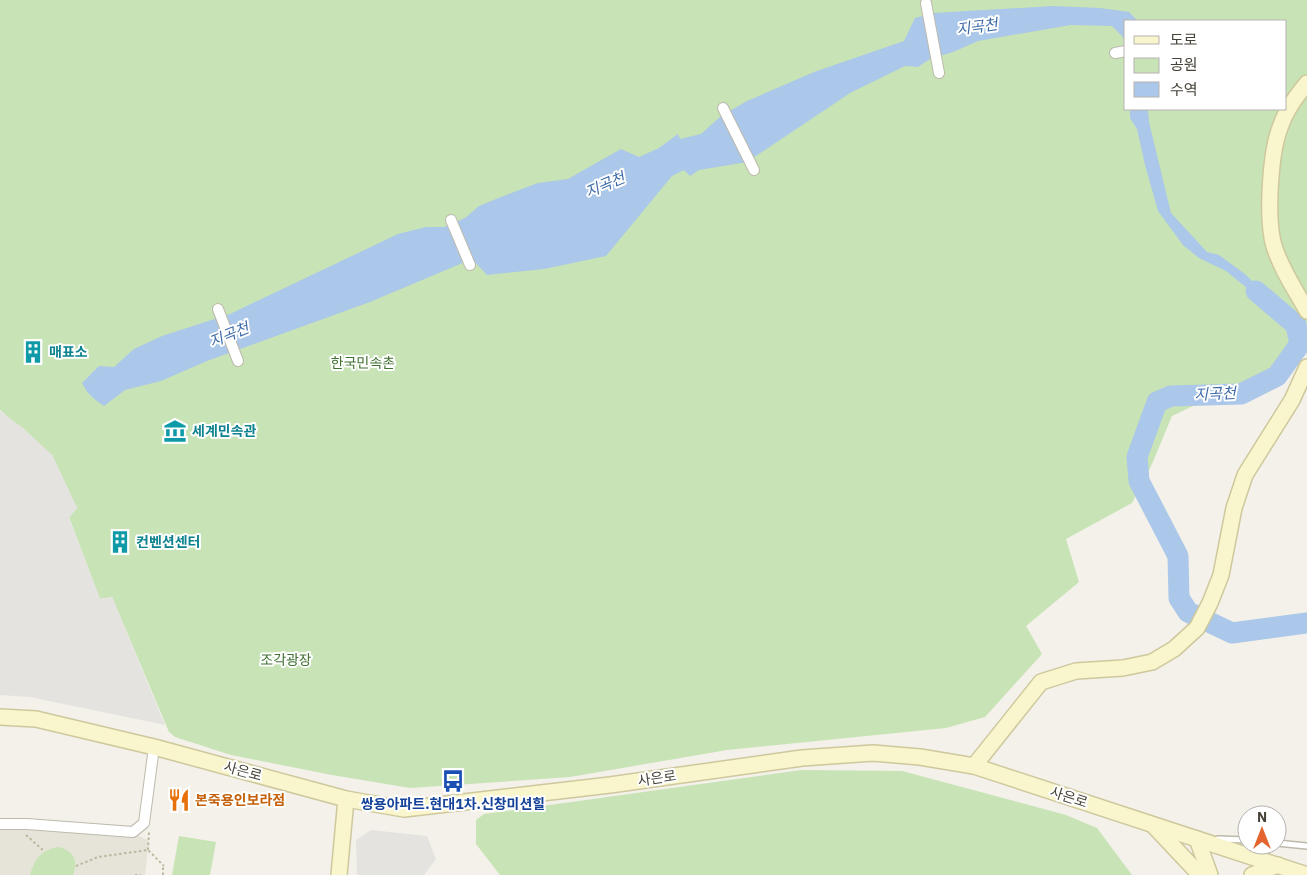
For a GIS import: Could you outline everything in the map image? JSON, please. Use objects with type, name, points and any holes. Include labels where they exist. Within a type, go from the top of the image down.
[{"type":"main road","points":[[1307,83],[1296,97],[1280,125],[1271,168],[1270,220],[1274,246],[1307,311]]},
{"type":"main road","points":[[974,766],[1041,682],[1076,671],[1123,668],[1152,662],[1174,648],[1196,628],[1210,603],[1221,575],[1234,508],[1245,475],[1292,400],[1307,368]]},
{"type":"main road","name":"사은로","points":[[0,717],[36,719],[154,747],[346,799],[404,809],[610,785],[802,758],[873,753],[920,757],[974,766],[1307,875]]},
{"type":"main road","points":[[339,875],[346,799]]},
{"type":"main road","points":[[1152,824],[1200,875]]},
{"type":"main road","points":[[1197,839],[1210,875]]},
{"type":"main road","points":[[1252,875],[1278,866]]},
{"type":"street","points":[[926,3],[939,72]]},
{"type":"street","points":[[1115,53],[1124,51]]},
{"type":"street","points":[[722,108],[754,170]]},
{"type":"street","points":[[451,220],[470,265]]},
{"type":"street","points":[[218,309],[238,361]]},
{"type":"street","points":[[0,824],[132,832],[144,824],[154,747]]},
{"type":"lane","points":[[1197,839],[1237,840]]},
{"type":"lane","points":[[1287,843],[1307,846]]},
{"type":"path","points":[[12,824],[44,851]]},
{"type":"path","points":[[144,824],[149,826],[148,850],[164,866],[163,875]]},
{"type":"path","points":[[76,866],[98,858],[148,850]]},
{"type":"path","points":[[134,875],[141,875]]},
{"type":"shaded area","points":[[0,411],[23,428],[52,455],[77,508],[69,518],[100,599],[112,597],[165,725],[30,697],[0,695]]},
{"type":"shaded area","points":[[0,824],[131,832],[149,841],[145,875],[0,875]]},
{"type":"shaded area","points":[[371,830],[427,836],[436,859],[424,875],[357,875],[356,840]]},
{"type":"green space","name":"한국민속촌","points":[[0,0],[1307,0],[1307,323],[1303,324],[1286,308],[1270,303],[1296,325],[1288,361],[1172,416],[1152,464],[1132,503],[1066,539],[1079,582],[1026,626],[1042,654],[985,717],[946,728],[727,750],[570,777],[410,788],[231,755],[175,737],[169,732],[112,597],[100,599],[69,517],[77,508],[52,455],[0,410]]},
{"type":"green space","points":[[801,770],[902,771],[1066,815],[1097,828],[1132,875],[500,875],[476,844],[476,820],[484,814]]},
{"type":"green space","points":[[179,836],[216,842],[210,875],[172,875]]},
{"type":"green space","points":[[59,847],[68,851],[74,857],[75,870],[73,875],[30,875],[36,860],[43,853]]},
{"type":"water","points":[[1053,6],[1100,8],[1129,12],[1137,20],[1124,20],[1124,38],[1112,26],[1071,25],[978,41],[953,52],[930,59],[918,67],[905,66],[850,93],[747,162],[699,170],[690,176],[684,170],[672,176],[606,256],[544,269],[487,275],[472,259],[370,302],[207,361],[161,381],[125,390],[104,406],[91,396],[82,383],[99,366],[114,367],[134,349],[162,336],[230,314],[398,234],[426,227],[444,227],[465,218],[479,206],[501,197],[538,183],[568,179],[621,149],[639,157],[659,148],[678,134],[680,139],[701,134],[721,116],[747,101],[814,72],[904,41],[915,18],[933,13]]},
{"type":"water","points":[[1130,110],[1148,110],[1149,122],[1171,213],[1207,252],[1219,255],[1245,274],[1283,311],[1269,306],[1226,271],[1199,258],[1183,245],[1158,211],[1137,129],[1130,118]]},
{"type":"waterway","name":"지곡천","points":[[1256,291],[1296,325],[1300,344],[1277,376],[1241,394],[1171,396],[1157,402],[1137,457],[1139,481],[1178,556],[1179,598],[1188,612],[1232,633],[1307,623]]},
{"type":"place","name":"매표소","points":[[33,352]]},
{"type":"place","name":"세계민속관","points":[[175,431]]},
{"type":"place","name":"컨벤션센터","points":[[120,542]]},
{"type":"place","name":"쌍용아파트.현대1차.신창미션힐","points":[[453,781]]},
{"type":"place","name":"본죽용인보라점","points":[[179,800]]},
{"type":"park label","name":"조각광장","points":[[286,660]]}]
